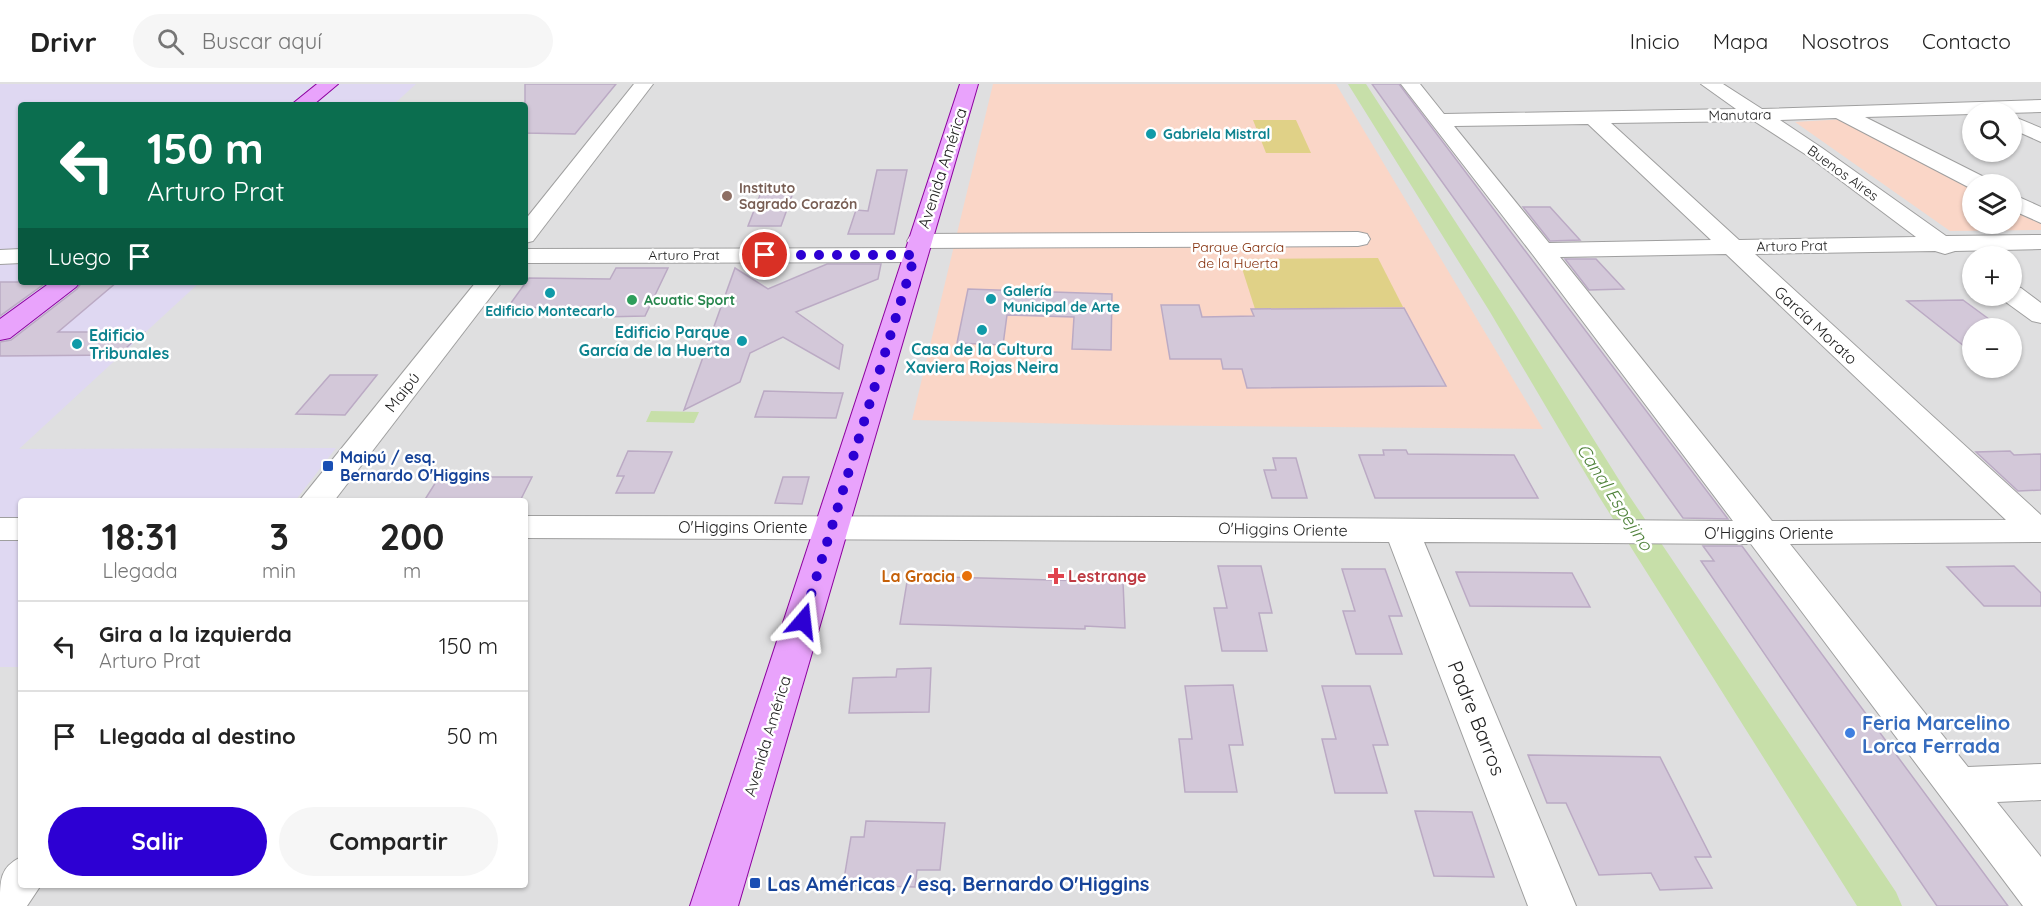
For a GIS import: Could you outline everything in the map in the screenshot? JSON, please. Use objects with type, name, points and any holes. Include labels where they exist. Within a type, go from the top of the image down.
[{"type":"main road","points":[[305,102],[328,84]]},
{"type":"main road","name":"Avenida América","points":[[714,906],[969,84]]},
{"type":"main road","points":[[0,332],[63,285]]},
{"type":"street","points":[[528,232],[644,84]]},
{"type":"street","points":[[1410,84],[1763,533],[2041,893]]},
{"type":"street","name":"Buenos Aires","points":[[1710,84],[1808,147],[1962,259]]},
{"type":"street","name":"Manutara","points":[[2022,107],[2041,106]]},
{"type":"street","name":"Manutara","points":[[1438,120],[1962,110]]},
{"type":"street","points":[[1841,112],[1962,175]]},
{"type":"street","name":"García Morato","points":[[1594,118],[2040,531]]},
{"type":"street","points":[[2022,127],[2041,136]]},
{"type":"street","points":[[2022,206],[2041,216]]},
{"type":"street","name":"Arturo Prat","points":[[528,255],[1358,238]]},
{"type":"street","name":"Arturo Prat","points":[[1542,250],[2041,242]]},
{"type":"street","points":[[0,256],[18,256]]},
{"type":"street","name":"Maipú","points":[[318,498],[487,285]]},
{"type":"street","points":[[2022,301],[2041,315]]},
{"type":"street","name":"O'Higgins Oriente","points":[[528,527],[832,526],[1657,533],[2040,531]]},
{"type":"street","points":[[0,529],[18,529]]},
{"type":"street","name":"Padre Barros","points":[[1402,530],[1552,906]]},
{"type":"street","points":[[1957,785],[2041,782]]},
{"type":"street","points":[[0,905],[18,882]]},
{"type":"shaded area","points":[[0,84],[2041,84],[2041,906],[0,906],[0,346],[80,285],[528,285],[528,102],[18,102]]},
{"type":"shaded area","points":[[0,84],[416,84],[396,102],[18,102],[18,285],[197,285],[19,449],[336,448],[297,498],[18,498],[18,667],[0,667]]},
{"type":"shaded area","points":[[1253,120],[1296,120],[1311,153],[1266,153]]},
{"type":"shaded area","points":[[1378,258],[1403,307],[1255,309],[1239,259]]},
{"type":"shaded area","points":[[651,411],[699,412],[694,423],[646,422]]},
{"type":"green space","name":"Parque García de la Huerta","points":[[993,84],[1336,84],[1543,429],[1116,425],[912,420]]},
{"type":"green space","points":[[1846,119],[1962,180],[1962,231],[1950,231],[1795,122]]},
{"type":"green space","points":[[2022,210],[2041,220],[2041,230],[2022,230]]},
{"type":"building","points":[[525,84],[616,84],[575,134],[528,133],[528,102],[525,102]]},
{"type":"building","points":[[1372,84],[1399,84],[1728,519],[1683,518]]},
{"type":"building","points":[[877,170],[907,170],[894,234],[848,234],[856,210],[868,211]]},
{"type":"building","points":[[762,190],[794,190],[781,226],[748,226]]},
{"type":"building","points":[[1523,207],[1550,207],[1580,240],[1550,241]]},
{"type":"building","points":[[1565,259],[1596,259],[1624,289],[1589,290]]},
{"type":"building","name":"Edificio Parque García de la Huerta","points":[[827,264],[881,264],[878,279],[796,312],[843,345],[839,369],[783,337],[750,353],[740,382],[684,410],[735,268],[768,289]]},
{"type":"building","points":[[616,268],[668,268],[645,316],[602,317],[606,309],[508,307],[524,285],[528,285],[529,278],[610,279]]},
{"type":"building","points":[[0,282],[43,285],[0,316]]},
{"type":"building","points":[[80,285],[113,285],[58,332],[144,332],[118,355],[0,356],[0,342],[11,340]]},
{"type":"building","name":"Casa de la Cultura Xaviera Rojas Neira","points":[[968,289],[1112,294],[1111,350],[1072,349],[1074,317],[1007,315],[1003,345],[957,343]]},
{"type":"building","points":[[1962,300],[1962,306],[1971,306],[1987,318],[1962,318],[1962,344],[1907,301]]},
{"type":"building","points":[[1161,305],[1199,305],[1202,317],[1254,316],[1251,309],[1404,308],[1446,386],[1247,388],[1242,369],[1223,369],[1221,359],[1170,359]]},
{"type":"building","points":[[330,375],[377,375],[345,415],[296,414]]},
{"type":"building","points":[[764,391],[843,393],[836,418],[755,417]]},
{"type":"building","points":[[1383,450],[1406,450],[1408,454],[1514,455],[1538,498],[1375,498],[1359,455],[1384,455]]},
{"type":"building","points":[[628,451],[672,452],[654,493],[616,493],[624,476],[617,476]]},
{"type":"building","points":[[2010,451],[2014,455],[2041,454],[2041,490],[2018,491],[1976,452]]},
{"type":"building","points":[[1273,458],[1296,458],[1307,498],[1272,498],[1264,470],[1276,470]]},
{"type":"building","points":[[439,477],[532,477],[522,498],[426,498]]},
{"type":"building","points":[[783,477],[809,477],[802,504],[775,503]]},
{"type":"building","name":"Feria Marcelino Lorca Ferrada","points":[[1703,546],[1742,546],[2008,906],[1937,906],[1701,561],[1714,561]]},
{"type":"building","points":[[1218,566],[1261,566],[1272,613],[1259,613],[1267,651],[1222,651],[1214,608],[1227,608]]},
{"type":"building","points":[[2014,566],[2041,593],[2041,606],[1984,606],[1947,567]]},
{"type":"building","points":[[1342,569],[1385,569],[1402,616],[1389,616],[1402,654],[1356,654],[1343,611],[1355,611]]},
{"type":"building","points":[[1456,572],[1572,573],[1590,607],[1470,606]]},
{"type":"building","points":[[908,576],[1123,582],[1125,628],[900,624]]},
{"type":"building","points":[[931,668],[929,712],[849,713],[853,678],[896,677],[897,669]]},
{"type":"building","points":[[1233,685],[1243,745],[1229,745],[1237,792],[1185,792],[1179,739],[1192,739],[1185,686]]},
{"type":"building","points":[[1322,686],[1370,686],[1388,745],[1373,745],[1387,793],[1335,793],[1322,739],[1336,739]]},
{"type":"building","points":[[1528,755],[1660,757],[1711,857],[1695,857],[1712,888],[1660,890],[1651,873],[1599,875],[1566,803],[1547,803]]},
{"type":"building","points":[[1415,811],[1472,812],[1494,877],[1434,876]]},
{"type":"building","points":[[866,821],[945,823],[940,870],[917,870],[915,887],[843,885],[851,837],[864,837]]},
{"type":"waterway","name":"Canal Espejino","points":[[1357,84],[1502,312],[1613,495],[1881,906]]},
{"type":"place","name":"Gabriela Mistral","points":[[1151,134]]},
{"type":"place","name":"Instituto Sagrado Corazón","points":[[727,196]]},
{"type":"place","name":"Edificio Montecarlo","points":[[550,293]]},
{"type":"place","name":"Galería Municipal de Arte","points":[[991,299]]},
{"type":"place","name":"Acuatic Sport","points":[[632,300]]},
{"type":"place","name":"Casa de la Cultura Xaviera Rojas Neira","points":[[982,330]]},
{"type":"place","name":"Edificio Parque García de la Huerta","points":[[742,341]]},
{"type":"place","name":"Edificio Tribunales","points":[[77,344]]},
{"type":"place","name":"Maipú / esq. Bernardo O'Higgins","points":[[328,466]]},
{"type":"place","name":"La Gracia","points":[[967,576]]},
{"type":"place","name":"Lestrange","points":[[1056,576]]},
{"type":"place","name":"Feria Marcelino Lorca Ferrada","points":[[1850,733]]},
{"type":"place","name":"Las Américas / esq. Bernardo O'Higgins","points":[[755,883]]},
{"type":"route","points":[[765,255],[915,255],[803,621]]}]
